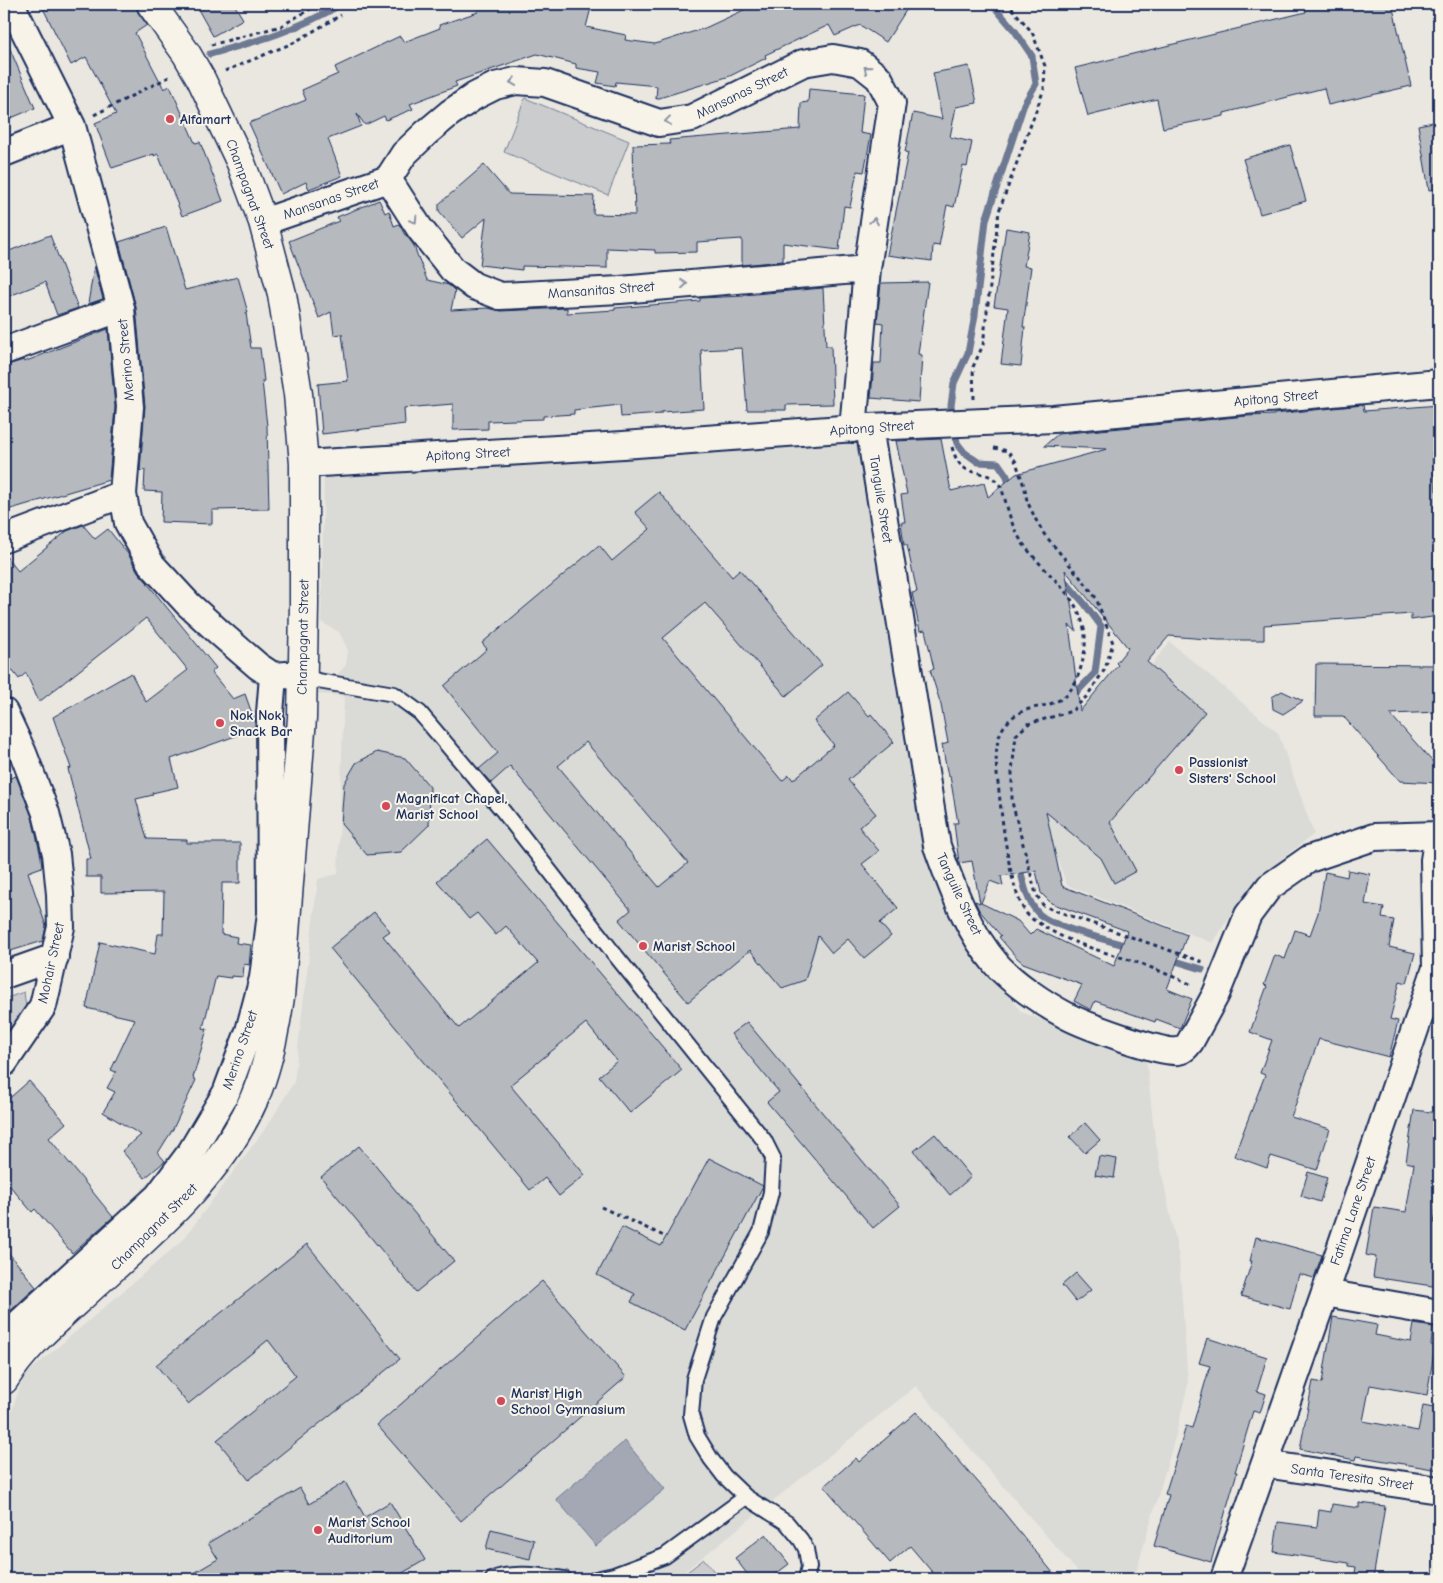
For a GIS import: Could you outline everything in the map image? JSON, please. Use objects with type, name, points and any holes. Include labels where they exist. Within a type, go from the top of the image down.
[{"type":"street","name":"Merino Street","points":[[4,1337],[158,1196],[191,1152],[226,1093],[249,1031],[263,978],[271,913],[270,713],[272,676],[251,660],[195,610],[151,564],[128,523],[123,494],[130,407],[121,308],[72,126],[11,4]]},
{"type":"street","name":"Champagnat Street","points":[[4,1380],[10,1370],[38,1338],[180,1206],[222,1154],[244,1120],[254,1098],[275,1029],[280,997],[298,787],[302,676],[304,464],[298,394],[278,276],[263,222],[206,69],[151,4]]},
{"type":"street","name":"Mansanas Street","points":[[263,222],[388,179],[404,154],[426,133],[475,96],[495,86],[516,81],[545,83],[659,123],[692,118],[803,63],[833,58],[860,63],[879,78],[892,103],[867,269],[861,428]]},
{"type":"street","points":[[4,154],[72,126]]},
{"type":"street","name":"Mansanitas Street","points":[[388,179],[420,229],[453,270],[474,286],[500,296],[620,290],[867,269]]},
{"type":"street","points":[[4,351],[121,308]]},
{"type":"street","name":"Apitong Street","points":[[304,464],[861,428],[960,428],[1439,383]]},
{"type":"street","name":"Tanguile Street","points":[[861,428],[936,846],[971,929],[997,964],[1030,993],[1067,1016],[1145,1045],[1164,1050],[1178,1051],[1185,1048],[1221,982],[1248,915],[1269,887],[1309,860],[1374,837],[1439,835]]},
{"type":"street","points":[[4,538],[123,494]]},
{"type":"street","points":[[272,676],[302,676]]},
{"type":"street","name":"Mohair Street","points":[[4,712],[13,757],[46,813],[56,854],[61,927],[43,1006],[4,1063]]},
{"type":"street","name":"Fatima Lane Street","points":[[1224,1579],[1325,1293],[1436,968],[1434,860],[1439,835]]},
{"type":"street","points":[[4,975],[55,957]]},
{"type":"street","points":[[1325,1293],[1439,1313]]},
{"type":"street","name":"Santa Teresita Street","points":[[1265,1464],[1439,1490]]},
{"type":"lane","points":[[302,676],[318,681],[394,694],[420,713],[502,811],[612,952],[764,1140],[773,1158],[771,1192],[761,1232],[714,1317],[694,1379],[691,1415],[698,1436],[711,1459],[746,1496],[787,1524],[802,1540],[806,1549],[809,1567],[806,1579]]},
{"type":"lane","points":[[596,1579],[614,1575],[665,1556],[746,1496]]},
{"type":"lane","points":[[493,1579],[522,1576],[564,1579]]},
{"type":"path","points":[[319,4],[281,26],[204,46],[206,69],[293,43],[341,15]]},
{"type":"path","points":[[1008,4],[1032,32],[1045,66],[1044,89],[999,211],[983,345],[974,367],[954,455],[960,465],[966,469],[990,476],[998,481],[1015,530],[1035,560],[1070,596],[1085,635],[1083,661],[1075,684],[1069,694],[1058,702],[1036,706],[1010,719],[998,740],[996,763],[1003,826],[1016,893],[1022,908],[1028,916],[1057,935],[1135,962],[1221,982]]},
{"type":"path","points":[[72,126],[162,80]]},
{"type":"path","points":[[960,428],[976,438],[980,444],[1008,451],[1016,462],[1027,501],[1036,520],[1044,534],[1096,598],[1113,643],[1105,669],[1087,696],[1072,711],[1028,724],[1016,735],[1012,771],[1012,802],[1036,894],[1043,905],[1051,909],[1221,982]]},
{"type":"path","points":[[601,1207],[666,1237]]},
{"type":"shaded area","points":[[525,98],[629,141],[608,195],[504,152]]},
{"type":"shaded area","name":"Marist School","points":[[860,437],[932,879],[1021,1012],[1146,1058],[1155,1139],[1179,1258],[1188,1384],[1176,1434],[1134,1579],[1084,1579],[916,1386],[675,1579],[4,1579],[4,1433],[24,1376],[183,1240],[268,1125],[294,1082],[318,879],[338,874],[344,696],[317,694],[319,674],[337,675],[346,665],[348,650],[339,632],[321,622],[324,473]]},
{"type":"shaded area","name":"Passionist Sisters' School","points":[[1170,642],[1278,733],[1314,834],[1258,877],[1236,906],[1213,943],[1067,885],[1037,806]]},
{"type":"shaded area","points":[[24,992],[26,1008],[4,1035],[4,999]]},
{"type":"shaded area","points":[[625,1441],[665,1489],[596,1546],[556,1499]]},
{"type":"shaded area","points":[[704,1559],[720,1579],[678,1579]]},
{"type":"building","points":[[41,4],[135,4],[138,13],[147,25],[135,33],[164,89],[170,86],[195,143],[200,142],[223,201],[182,216],[158,154],[112,168],[95,123],[116,114],[86,57],[71,65]]},
{"type":"building","points":[[195,4],[234,4],[243,19],[213,36]]},
{"type":"building","points":[[475,4],[592,4],[586,27],[626,35],[625,40],[655,44],[705,28],[746,9],[743,4],[910,4],[886,42],[860,25],[835,36],[829,25],[765,55],[766,58],[730,76],[656,99],[657,86],[616,82],[615,86],[597,83],[600,72],[576,68],[576,64],[537,54],[455,82],[457,86],[410,104],[413,109],[386,120],[384,116],[365,125],[357,114],[361,126],[328,139],[342,176],[309,189],[306,182],[281,194],[249,123],[306,100],[302,90],[338,74],[335,67],[400,36],[404,42],[440,28],[439,25],[478,12]]},
{"type":"building","points":[[1305,4],[1392,4],[1411,86],[1328,105],[1324,88],[1224,113],[1224,116],[1163,128],[1157,99],[1088,116],[1075,68],[1306,12]]},
{"type":"building","points":[[4,35],[35,108],[4,121]]},
{"type":"building","points":[[969,66],[977,103],[956,107],[950,137],[972,142],[967,167],[963,166],[954,207],[947,205],[939,246],[933,245],[932,261],[887,255],[908,153],[905,152],[913,113],[942,119],[933,73]]},
{"type":"building","points":[[809,89],[864,94],[860,133],[871,135],[864,172],[857,171],[850,207],[844,206],[839,250],[783,243],[783,261],[742,265],[742,239],[697,242],[697,252],[655,253],[655,250],[607,248],[607,268],[522,266],[522,270],[480,265],[486,218],[462,238],[439,211],[439,204],[484,165],[509,194],[594,196],[593,214],[635,215],[633,145],[670,144],[669,140],[800,129],[801,103],[808,102]]},
{"type":"building","points":[[1439,121],[1439,189],[1429,190],[1418,125]]},
{"type":"building","points":[[1290,145],[1306,201],[1260,214],[1243,159]]},
{"type":"building","points":[[379,200],[385,213],[389,211],[394,226],[399,224],[413,244],[427,280],[449,285],[455,291],[451,310],[488,308],[501,311],[567,308],[567,313],[700,301],[700,298],[744,296],[823,288],[826,346],[831,346],[833,404],[786,405],[786,410],[747,410],[742,348],[701,350],[704,409],[621,417],[620,405],[574,410],[574,414],[543,416],[543,419],[488,421],[488,429],[453,430],[453,404],[404,408],[405,424],[322,434],[318,384],[348,381],[342,334],[334,335],[331,312],[319,318],[289,241],[339,221],[337,217]]},
{"type":"building","points":[[166,227],[185,290],[238,277],[248,313],[246,313],[251,348],[260,348],[267,426],[269,509],[212,510],[212,524],[161,522],[162,492],[144,491],[145,470],[140,471],[145,406],[136,307],[119,242]]},
{"type":"building","points":[[1006,228],[1030,232],[1024,266],[1031,267],[1023,327],[1025,327],[1021,366],[1001,364],[1008,308],[994,306]]},
{"type":"building","points":[[50,235],[78,308],[57,315],[45,282],[4,298],[4,253]]},
{"type":"building","points":[[94,266],[103,299],[88,304]]},
{"type":"building","points":[[928,282],[918,354],[922,355],[919,402],[871,398],[874,363],[881,363],[883,323],[877,322],[881,283]]},
{"type":"building","points":[[108,329],[115,407],[109,480],[4,511],[4,366],[24,360],[24,362]]},
{"type":"building","points":[[1363,405],[1364,411],[1439,405],[1439,452],[1432,452],[1436,491],[1439,491],[1439,616],[1411,620],[1411,614],[1264,625],[1264,640],[1219,640],[1169,636],[1147,662],[1205,712],[1110,822],[1136,871],[1114,883],[1101,858],[1046,812],[1062,886],[1187,935],[1167,989],[1192,999],[1180,1028],[1156,1019],[1155,1022],[1095,1001],[1091,1010],[1074,1001],[1082,985],[1023,963],[1016,957],[979,910],[975,901],[980,903],[972,861],[959,863],[954,823],[958,823],[950,776],[948,776],[942,745],[948,743],[941,705],[930,670],[934,669],[925,630],[920,631],[912,593],[917,592],[907,545],[904,545],[901,522],[905,522],[901,495],[907,494],[896,441],[941,439],[951,491],[984,483],[988,497],[1016,474],[1107,449],[1044,446],[1058,434]],"holes":[[[1065,570],[1128,648],[1116,663],[1118,665],[1080,711],[1069,625],[1076,631]],[[1036,871],[1041,893],[1051,903],[1127,931],[1114,966],[1036,929],[1030,935],[1018,921],[981,903],[990,881],[1003,886],[1001,876]]]},
{"type":"building","points":[[659,492],[732,577],[740,570],[822,665],[786,696],[705,603],[663,638],[782,781],[789,775],[793,780],[834,745],[814,721],[848,692],[869,716],[871,714],[894,742],[848,780],[876,814],[859,827],[879,851],[862,864],[898,908],[880,923],[891,936],[864,958],[848,939],[832,953],[818,936],[805,980],[782,988],[750,950],[688,1002],[619,920],[631,910],[510,766],[491,783],[479,769],[498,753],[444,686],[487,649],[482,643],[599,545],[612,561],[650,529],[635,512]],"holes":[[[586,742],[688,863],[659,887],[558,766]]]},
{"type":"building","points":[[83,525],[95,539],[108,529],[128,554],[138,572],[216,668],[211,672],[233,699],[245,694],[255,722],[255,729],[171,759],[178,787],[136,799],[147,839],[187,840],[187,843],[240,843],[240,883],[222,883],[221,934],[237,937],[236,943],[251,945],[249,965],[244,964],[243,977],[216,976],[203,1028],[207,1029],[193,1078],[196,1080],[173,1129],[158,1153],[165,1161],[145,1178],[122,1151],[141,1135],[103,1112],[115,1092],[107,1088],[116,1072],[111,1070],[135,1019],[86,1008],[100,942],[155,954],[158,934],[163,934],[164,892],[101,893],[101,877],[86,877],[86,859],[91,859],[68,769],[71,768],[53,717],[131,673],[146,702],[188,670],[146,618],[39,702],[26,673],[19,679],[4,660],[4,554],[18,571],[67,531]]},
{"type":"building","points":[[1316,664],[1439,665],[1439,712],[1390,714],[1439,769],[1439,783],[1400,781],[1343,716],[1315,716]]},
{"type":"building","points":[[1282,691],[1303,701],[1283,714],[1273,709],[1272,697]]},
{"type":"building","name":"Magnificat Chapel, Marist School","points":[[377,752],[405,758],[430,787],[429,825],[401,852],[367,855],[341,824],[344,784],[356,763]]},
{"type":"building","points":[[16,776],[32,817],[41,857],[42,867],[28,872],[46,926],[43,941],[4,953],[4,780]]},
{"type":"building","points":[[487,839],[682,1070],[630,1113],[599,1076],[617,1061],[586,1023],[510,1085],[585,1175],[559,1196],[545,1178],[530,1190],[330,948],[374,912],[390,931],[383,936],[459,1028],[538,963],[506,926],[496,935],[477,913],[469,919],[437,881]]},
{"type":"building","points":[[1348,870],[1370,874],[1365,904],[1384,907],[1382,918],[1394,920],[1389,947],[1415,953],[1407,983],[1400,981],[1390,1019],[1398,1021],[1389,1057],[1319,1039],[1291,1117],[1330,1129],[1317,1170],[1271,1156],[1267,1168],[1234,1156],[1265,1075],[1260,1073],[1272,1040],[1250,1032],[1267,986],[1264,985],[1275,955],[1285,959],[1295,930],[1310,935],[1318,913],[1325,872],[1347,877]]},
{"type":"building","points":[[747,1022],[900,1206],[873,1228],[767,1102],[779,1092],[731,1034]]},
{"type":"building","points":[[29,1081],[66,1123],[49,1138],[113,1217],[72,1253],[35,1209],[32,1212],[4,1179],[4,1103]]},
{"type":"building","points":[[1414,1110],[1439,1113],[1439,1193],[1434,1223],[1439,1223],[1439,1287],[1373,1277],[1376,1257],[1366,1255],[1374,1207],[1406,1212],[1414,1164],[1406,1162]]},
{"type":"building","points":[[1085,1123],[1100,1140],[1085,1153],[1070,1137]]},
{"type":"building","points":[[935,1134],[971,1177],[950,1195],[914,1151]]},
{"type":"building","points":[[359,1146],[454,1261],[416,1292],[321,1177]]},
{"type":"building","points":[[1099,1156],[1117,1159],[1114,1178],[1095,1175]]},
{"type":"building","points":[[709,1158],[763,1186],[685,1330],[631,1302],[635,1294],[597,1275],[622,1227],[661,1246]]},
{"type":"building","points":[[1308,1172],[1327,1178],[1320,1202],[1301,1196]]},
{"type":"building","points":[[1256,1237],[1322,1255],[1314,1278],[1299,1274],[1290,1309],[1241,1296],[1252,1261],[1250,1261]]},
{"type":"building","points":[[307,1244],[400,1359],[249,1480],[217,1440],[296,1376],[268,1340],[188,1404],[156,1365]]},
{"type":"building","points":[[4,1247],[36,1287],[4,1317]]},
{"type":"building","points":[[1076,1273],[1091,1290],[1076,1302],[1062,1285]]},
{"type":"building","name":"Marist High School Gymnasium","points":[[542,1281],[626,1377],[461,1521],[377,1425]]},
{"type":"building","points":[[1333,1317],[1377,1325],[1375,1335],[1411,1342],[1414,1324],[1433,1327],[1431,1345],[1435,1346],[1427,1395],[1370,1385],[1363,1421],[1418,1431],[1423,1406],[1439,1409],[1439,1470],[1356,1456],[1355,1460],[1300,1449],[1313,1381],[1322,1383]]},
{"type":"building","points":[[1207,1338],[1267,1357],[1257,1391],[1266,1394],[1260,1413],[1253,1411],[1211,1562],[1154,1546],[1169,1495],[1165,1494],[1186,1426],[1192,1428],[1210,1366],[1199,1363]]},
{"type":"building","points":[[916,1412],[992,1498],[1058,1579],[938,1579],[910,1546],[890,1563],[824,1486],[856,1458],[859,1462]]},
{"type":"building","name":"Marist School Auditorium","points":[[345,1482],[365,1517],[390,1502],[425,1560],[392,1579],[184,1579],[218,1559],[208,1543],[300,1488],[309,1504]]},
{"type":"building","points":[[1359,1503],[1385,1506],[1373,1579],[1354,1579],[1356,1567],[1349,1566],[1349,1563],[1274,1552],[1278,1522],[1317,1527],[1319,1510],[1331,1512],[1332,1504],[1359,1508]]},
{"type":"building","points":[[491,1529],[534,1540],[530,1559],[486,1549]]},
{"type":"building","points":[[766,1534],[789,1564],[769,1579],[751,1579],[735,1558]]},
{"type":"waterway","points":[[210,54],[294,28],[341,4]]},
{"type":"waterway","points":[[953,417],[951,406],[954,383],[968,353],[975,315],[986,220],[1024,104],[1036,84],[1032,56],[1015,31],[992,4]]},
{"type":"waterway","points":[[955,428],[957,443],[964,452],[978,462],[998,463],[1007,476],[1010,490]]},
{"type":"waterway","points":[[1062,578],[1101,626],[1095,673],[1071,698]]},
{"type":"waterway","points":[[1019,864],[1028,897],[1039,914],[1069,929],[1130,947]]},
{"type":"waterway","points":[[1169,959],[1202,969]]},
{"type":"place","name":"Alfamart","points":[[170,119]]},
{"type":"place","name":"Nok Nok Snack Bar","points":[[220,723]]},
{"type":"place","name":"Passionist Sisters' School","points":[[1179,770]]},
{"type":"place","name":"Magnificat Chapel, Marist School","points":[[386,806]]},
{"type":"place","name":"Marist School","points":[[643,946]]},
{"type":"place","name":"Marist High School Gymnasium","points":[[501,1401]]},
{"type":"place","name":"Marist School Auditorium","points":[[318,1530]]}]
